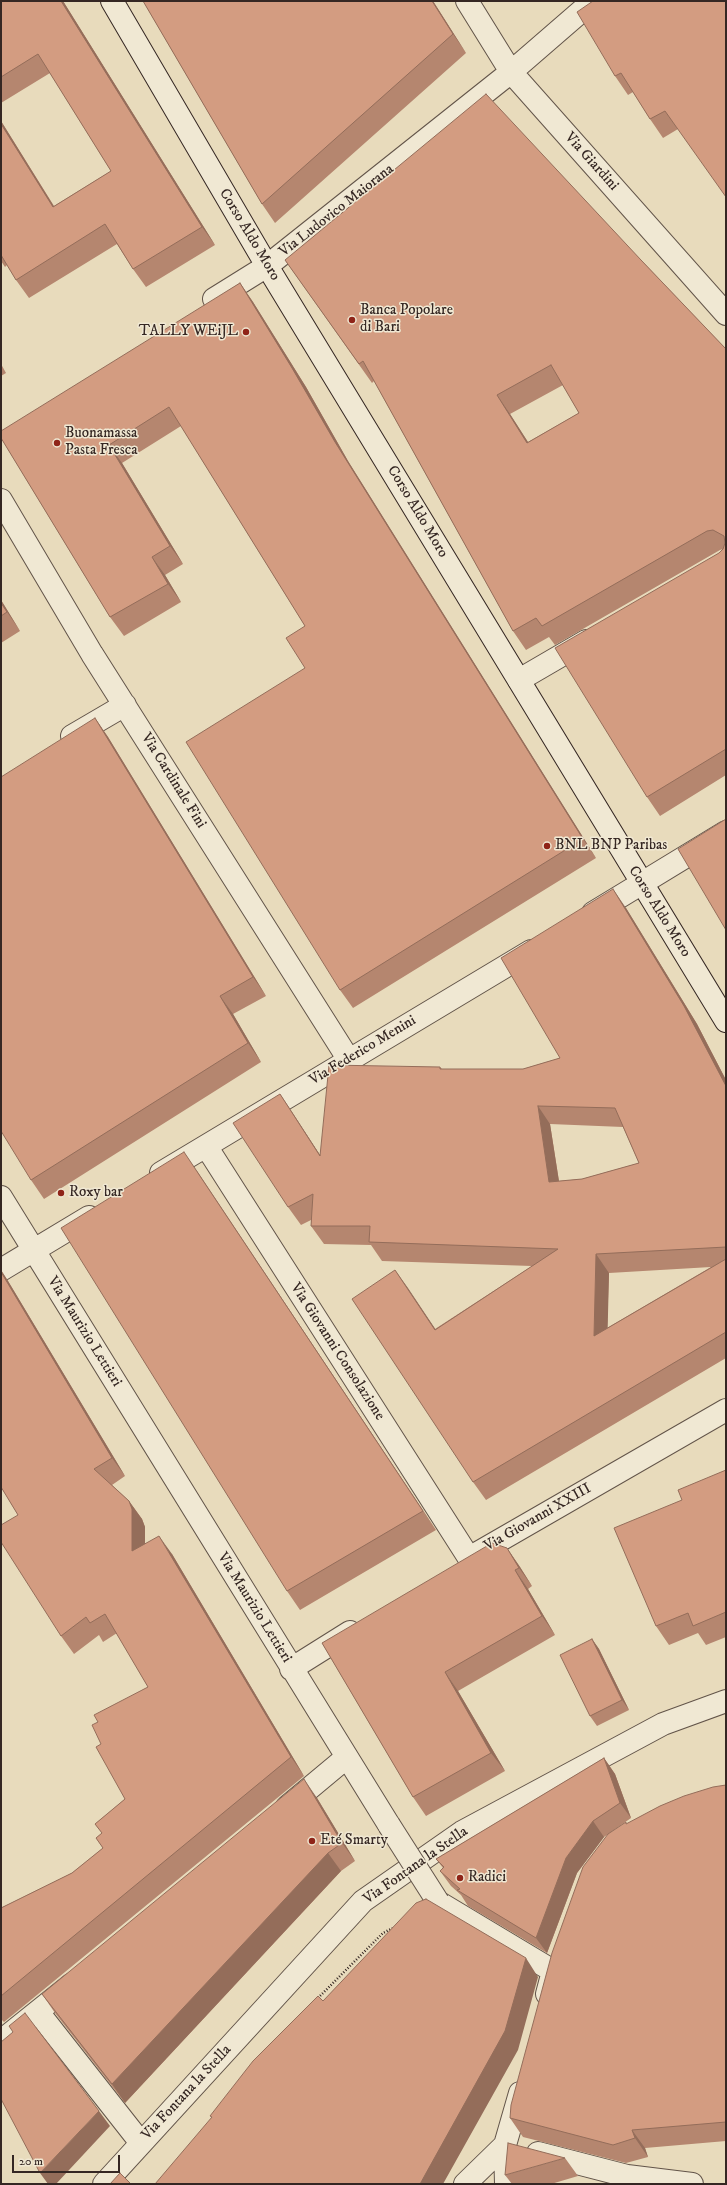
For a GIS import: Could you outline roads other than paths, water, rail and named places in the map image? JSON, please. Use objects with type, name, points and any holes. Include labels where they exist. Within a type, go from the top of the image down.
[{"type":"street","name":"Corso Aldo Moro","points":[[112,1],[267,266],[726,1021]]},
{"type":"street","name":"Via Giardini","points":[[467,1],[511,72],[726,314]]},
{"type":"street","name":"Via Ludovico Maiorana","points":[[194,312],[267,266],[511,72],[593,1]]},
{"type":"street","name":"Via Cardinale Fini","points":[[1,500],[125,705],[349,1060]]},
{"type":"street","points":[[519,680],[602,633]]},
{"type":"street","points":[[56,746],[125,705]]},
{"type":"street","points":[[574,925],[726,832]]},
{"type":"street","name":"Via Federico Menini","points":[[146,1182],[546,941]]},
{"type":"street","name":"Via Giovanni Consolazione","points":[[206,1146],[469,1558]]},
{"type":"street","name":"Via Maurizio Lettieri","points":[[1,1197],[291,1669],[438,1902],[553,1971],[541,2016]]},
{"type":"street","points":[[1,1270],[106,1206]]},
{"type":"street","name":"Via Giovanni XXIII","points":[[449,1570],[726,1410]]},
{"type":"street","points":[[291,1669],[370,1620]]},
{"type":"street","name":"Via Fontana la Stella","points":[[104,2184],[363,1901],[462,1832],[663,1724],[726,1701]]},
{"type":"street","points":[[274,1817],[347,1758]]},
{"type":"street","points":[[1,2041],[86,1972]]},
{"type":"street","points":[[38,2012],[141,2143]]},
{"type":"street","points":[[506,2184],[506,2145],[524,2077]]},
{"type":"street","points":[[465,2184],[506,2145]]},
{"type":"street","points":[[506,2145],[627,2176],[692,2184]]},
{"type":"place","name":"Banca Popolare di Bari","points":[[352,320]]},
{"type":"place","name":"TALLY WEiJL","points":[[246,332]]},
{"type":"place","name":"Buonamassa Pasta Fresca","points":[[57,443]]},
{"type":"place","name":"BNL BNP Paribas","points":[[547,846]]},
{"type":"place","name":"Roxy bar","points":[[61,1193]]},
{"type":"place","name":"Eté Smarty","points":[[312,1841]]},
{"type":"place","name":"Radici","points":[[460,1878]]}]
